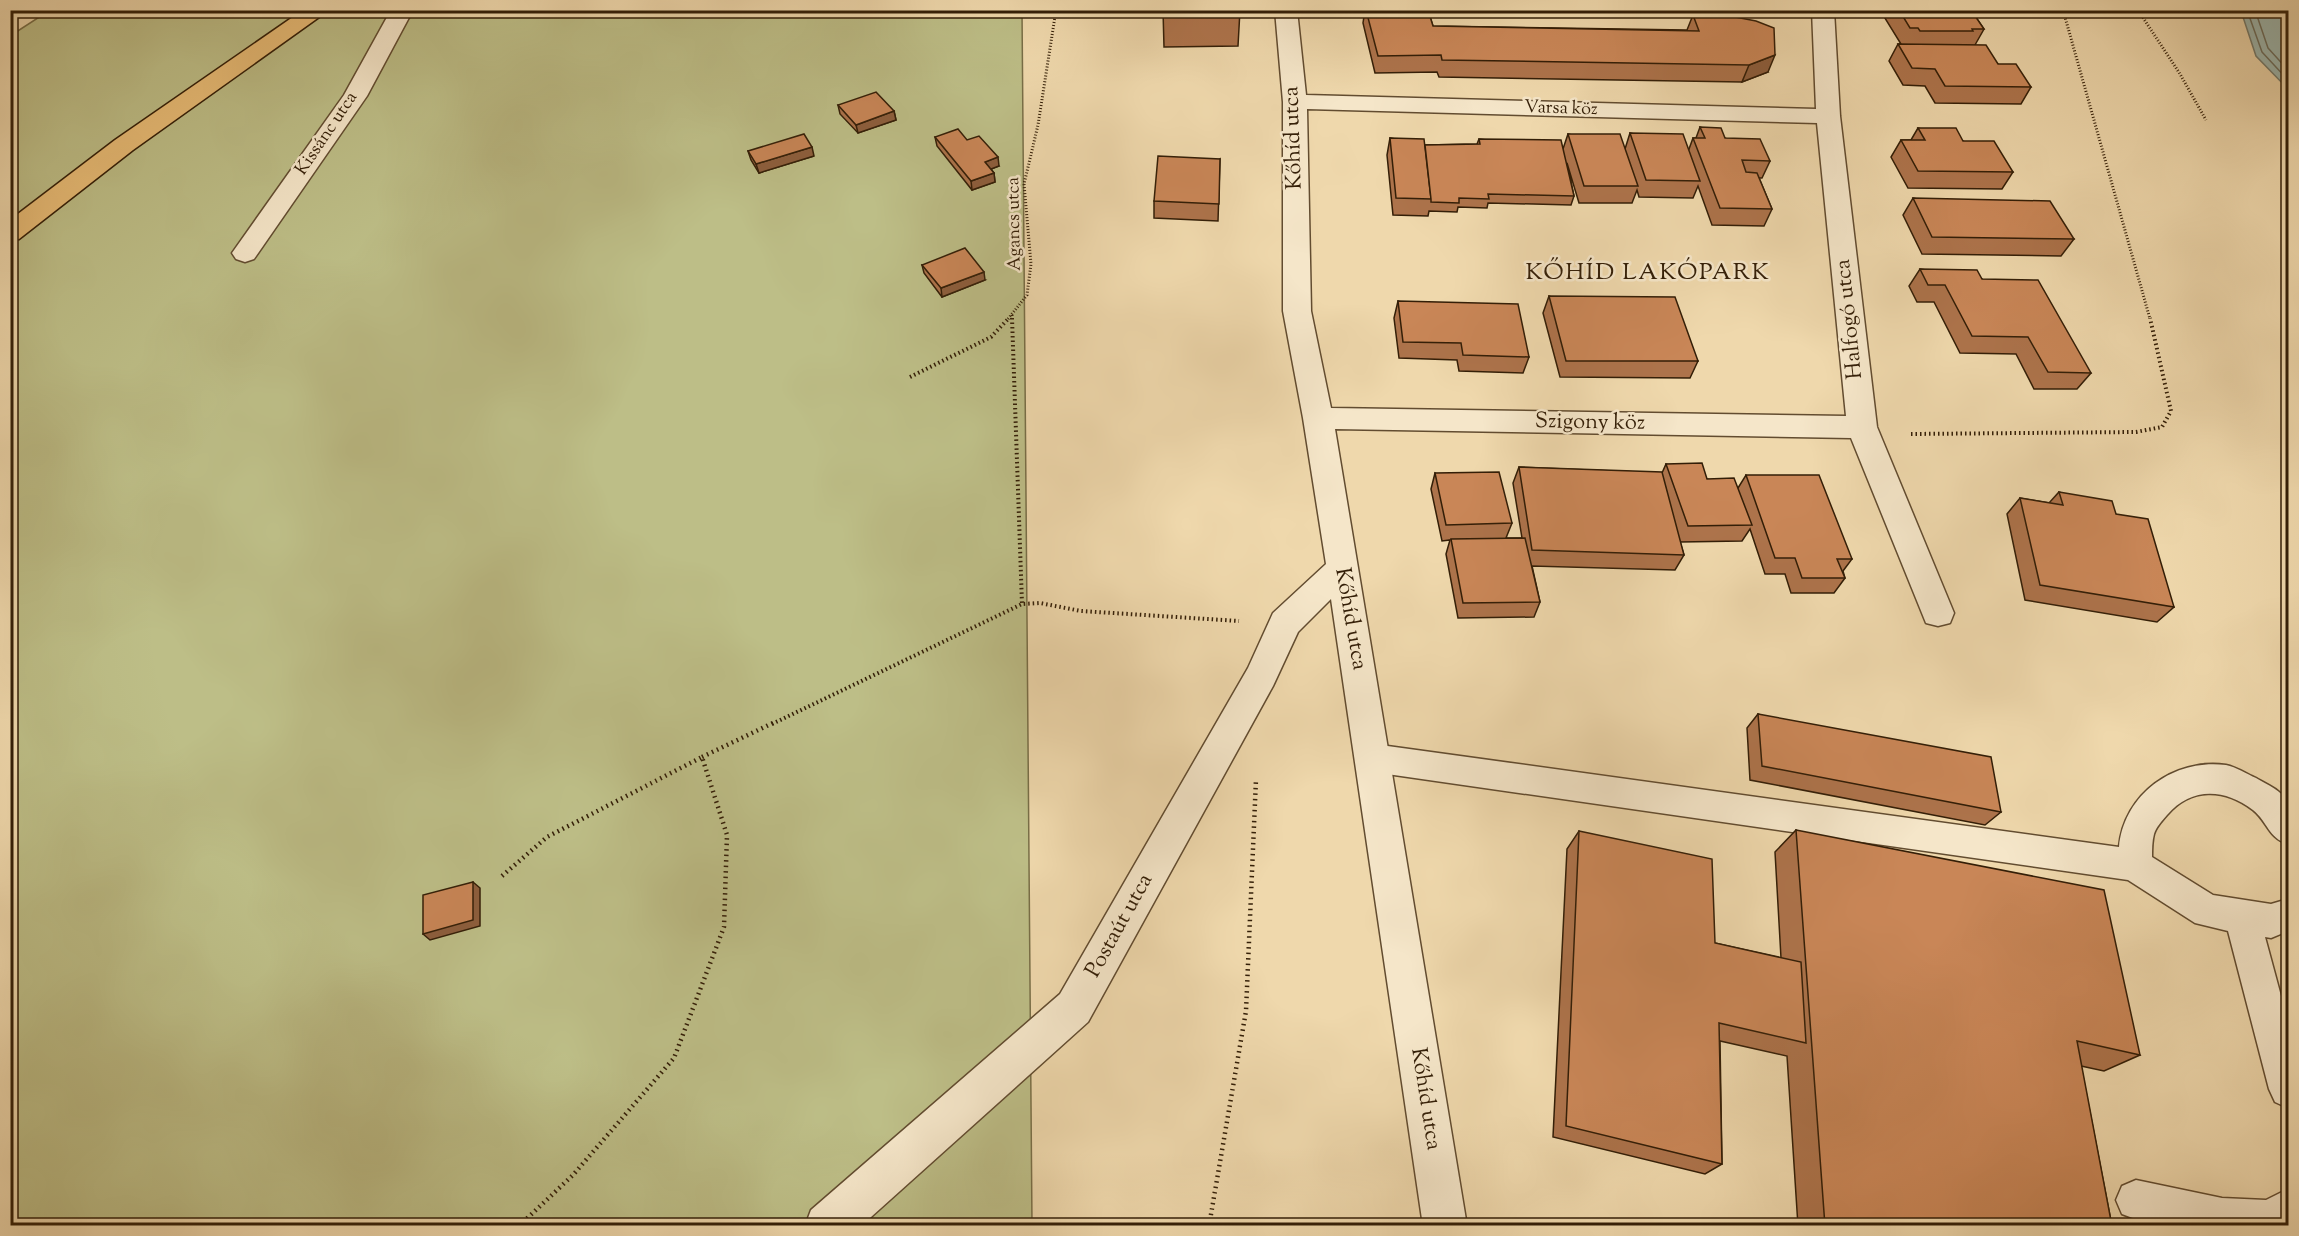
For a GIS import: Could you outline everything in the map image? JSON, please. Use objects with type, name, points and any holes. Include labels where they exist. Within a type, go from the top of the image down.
[{"type":"main road","points":[[10,233],[124,145],[318,10]]},
{"type":"street","name":"Kissánc utca","points":[[245,254],[355,96],[402,10]]},
{"type":"street","name":"Kőhíd utca","points":[[1287,10],[1295,102],[1297,311],[1318,418],[1373,758],[1445,1226]]},
{"type":"street","name":"Halfogó utca","points":[[1823,10],[1828,116],[1862,428],[1938,613]]},
{"type":"street","name":"Varsa köz","points":[[1295,102],[1828,116]]},
{"type":"street","name":"Szigony köz","points":[[1318,418],[1862,428]]},
{"type":"street","name":"Postaút utca","points":[[827,1226],[1074,1008],[1255,687],[1285,623],[1341,569]]},
{"type":"lane","points":[[1373,758],[2134,865],[2207,911],[2271,921],[2289,915]]},
{"type":"lane","points":[[2134,865],[2138,833],[2145,817],[2163,796],[2188,780],[2227,780],[2265,800],[2289,829]]},
{"type":"lane","points":[[2242,917],[2289,1089]]},
{"type":"lane","points":[[2136,1200],[2222,1218],[2270,1220],[2289,1209]]},
{"type":"path","name":"Agancs utca","points":[[910,377],[991,337],[1027,295],[1031,264],[1024,183],[1038,125],[1056,10]]},
{"type":"path","points":[[2138,10],[2180,74],[2206,120]]},
{"type":"path","points":[[1012,315],[1022,604]]},
{"type":"path","points":[[502,876],[547,837],[586,815],[1022,604],[1040,603],[1081,611],[1285,623]]},
{"type":"path","points":[[519,1226],[573,1175],[674,1058],[724,927],[727,835],[702,758]]},
{"type":"path","points":[[1209,1226],[1246,1011],[1257,772]]},
{"type":"green space","points":[[50,10],[1022,11],[1032,1225],[11,1225],[10,36]]},
{"type":"water","points":[[2241,11],[2288,11],[2288,89],[2256,56]]},
{"type":"building","points":[[1366,10],[1428,10],[1433,26],[1699,31],[1693,15],[1730,16],[1756,21],[1774,28],[1775,55],[1749,65],[1442,60],[1441,55],[1378,56]]},
{"type":"building","points":[[1899,10],[1971,10],[1984,29],[1920,31],[1918,28],[1910,28]]},
{"type":"building","points":[[1898,44],[1986,45],[1998,64],[2016,64],[2031,87],[1945,86],[1935,69],[1912,68]]},
{"type":"building","points":[[876,92],[894,111],[856,125],[838,105]]},
{"type":"building","points":[[1700,127],[1721,128],[1725,138],[1760,139],[1770,161],[1742,160],[1746,172],[1757,173],[1772,209],[1720,208],[1693,138],[1705,138]]},
{"type":"building","points":[[1918,128],[1956,128],[1963,141],[1994,141],[2013,172],[1918,171],[1901,140],[1925,140]]},
{"type":"building","points":[[958,129],[967,140],[979,136],[998,157],[985,162],[994,173],[971,181],[935,137]]},
{"type":"building","points":[[1630,133],[1683,134],[1700,181],[1646,180]]},
{"type":"building","points":[[804,134],[812,147],[756,164],[748,151]]},
{"type":"building","points":[[1568,134],[1620,134],[1638,186],[1584,186]]},
{"type":"building","points":[[1390,138],[1424,139],[1431,199],[1396,198]]},
{"type":"building","points":[[1479,139],[1561,140],[1574,196],[1488,194],[1489,199],[1459,198],[1459,203],[1431,202],[1425,145],[1480,144]]},
{"type":"building","points":[[1158,156],[1220,159],[1219,204],[1154,201]]},
{"type":"building","points":[[1913,198],[2050,201],[2074,239],[1932,237]]},
{"type":"building","points":[[965,248],[984,272],[941,288],[922,265]]},
{"type":"building","points":[[1920,269],[1977,270],[1982,279],[2038,280],[2091,373],[2048,372],[2028,337],[1972,336],[1945,285],[1928,285]]},
{"type":"building","points":[[1549,296],[1675,297],[1698,361],[1566,361]]},
{"type":"building","points":[[1398,301],[1518,304],[1529,357],[1463,355],[1461,343],[1403,342]]},
{"type":"building","points":[[1702,463],[1707,479],[1734,478],[1752,525],[1688,526],[1666,464]]},
{"type":"building","points":[[1519,467],[1662,472],[1684,555],[1532,550]]},
{"type":"building","points":[[1499,472],[1512,523],[1446,525],[1435,473]]},
{"type":"building","points":[[1746,475],[1819,475],[1852,559],[1837,559],[1845,578],[1802,578],[1795,558],[1775,558]]},
{"type":"building","points":[[2059,492],[2112,501],[2116,514],[2148,519],[2174,607],[2040,585],[2020,498],[2063,505]]},
{"type":"building","points":[[1525,538],[1540,602],[1463,603],[1451,539]]},
{"type":"building","points":[[1758,714],[1991,757],[2001,812],[1762,766]]},
{"type":"building","points":[[1796,830],[2104,890],[2140,1055],[2077,1041],[2112,1226],[1825,1226]]},
{"type":"building","points":[[1579,831],[1712,859],[1715,943],[1801,962],[1806,1043],[1719,1023],[1722,1164],[1566,1126]]},
{"type":"building","points":[[473,882],[473,920],[423,934],[423,895]]},
{"type":"railway","points":[[10,20],[25,10]]},
{"type":"district","name":"KŐHÍD LAKÓPARK","points":[[1648,273]]}]
